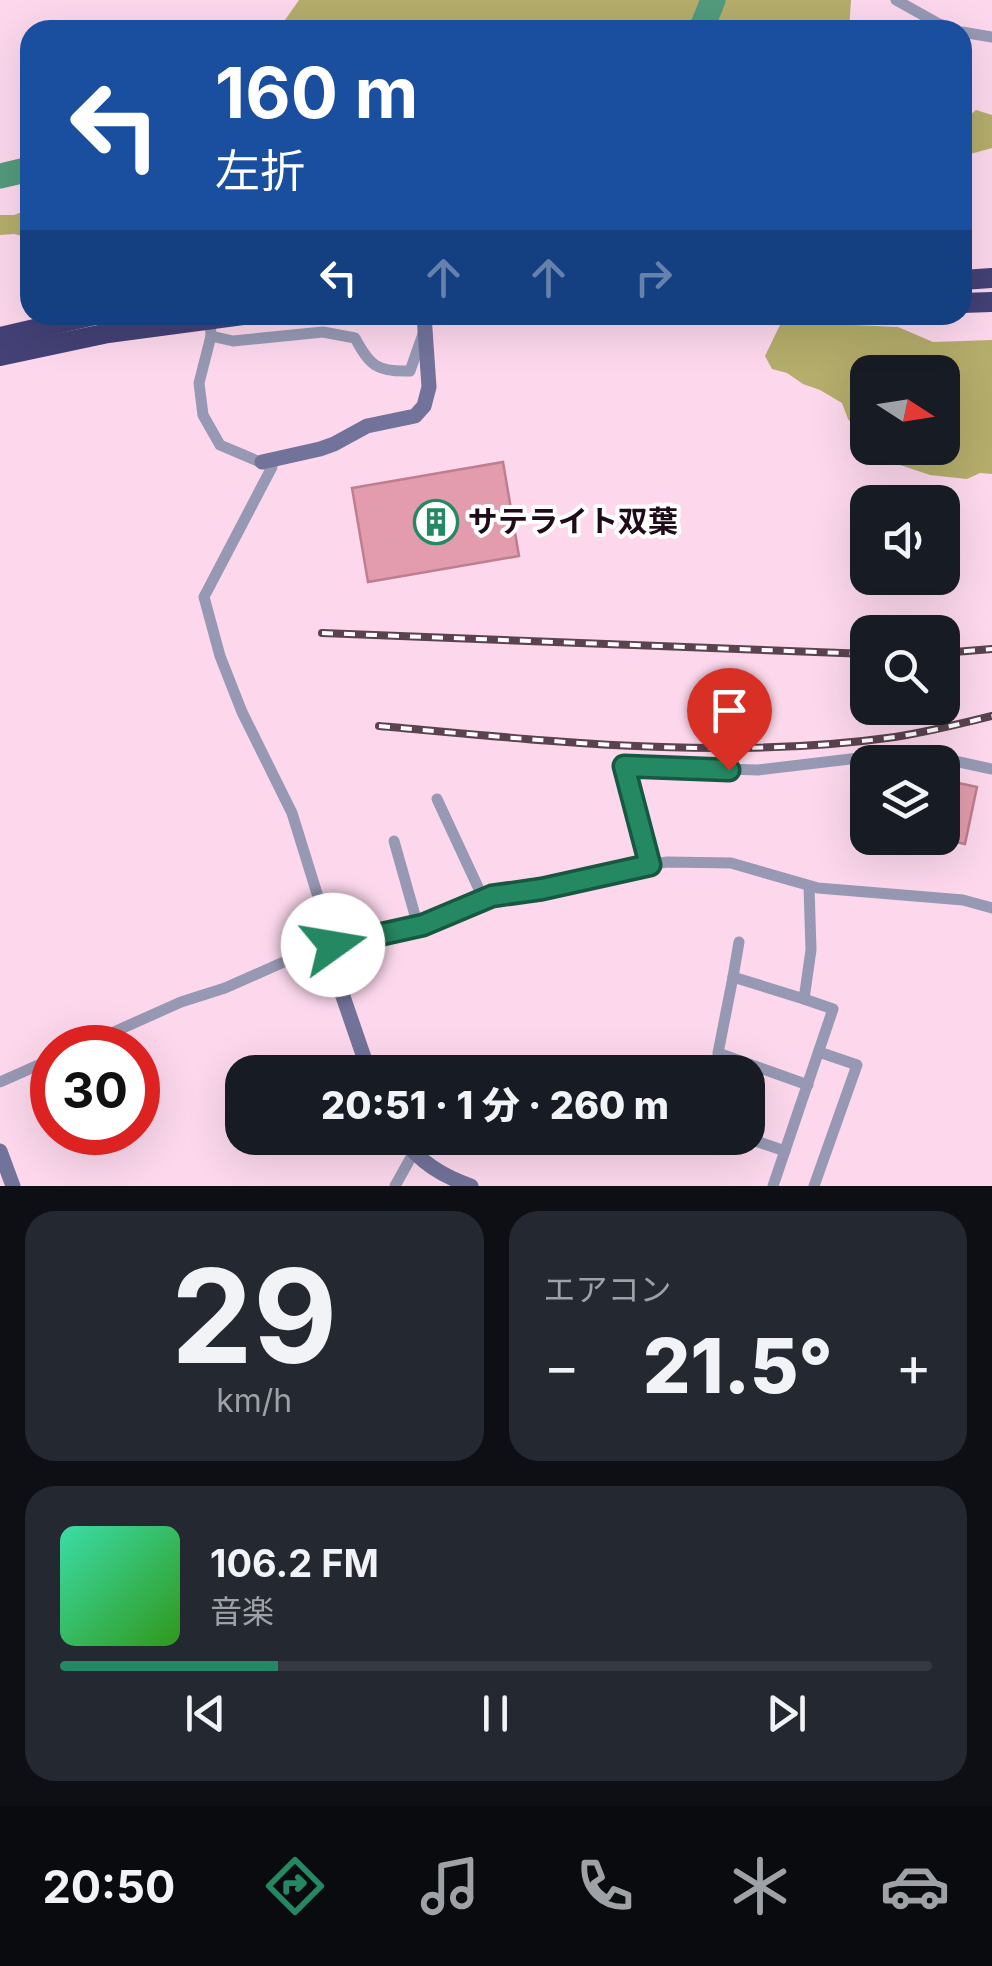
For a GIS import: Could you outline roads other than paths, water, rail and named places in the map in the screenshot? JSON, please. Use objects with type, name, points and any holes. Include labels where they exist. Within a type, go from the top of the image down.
[{"type":"highway","points":[[0,337],[52,325]]},
{"type":"highway","points":[[0,356],[108,333],[216,325]]},
{"type":"street","points":[[896,0],[932,20]]},
{"type":"street","points":[[364,1055],[292,814],[242,712],[220,656],[204,597],[272,467],[220,445],[203,415],[198,384],[210,327],[233,342],[323,332],[355,338],[366,360],[389,372],[410,371],[423,325]]},
{"type":"street","points":[[262,462],[320,449],[368,426],[415,416],[424,406],[430,387],[424,325]]},
{"type":"street","points":[[650,865],[624,766],[758,770],[884,756],[950,760],[992,769]]},
{"type":"street","points":[[437,800],[484,900]]},
{"type":"street","points":[[394,841],[418,926]]},
{"type":"street","points":[[130,1025],[295,957],[418,926],[492,896],[667,862],[731,864],[809,886],[963,900],[992,908]]},
{"type":"street","points":[[804,999],[811,950],[809,886]]},
{"type":"street","points":[[721,1055],[718,1053],[739,942]]},
{"type":"street","points":[[733,977],[834,1008],[773,1186]]},
{"type":"street","points":[[814,1186],[857,1065],[818,1052]]},
{"type":"street","points":[[0,1082],[30,1069]]},
{"type":"street","points":[[765,1073],[808,1084]]},
{"type":"street","points":[[765,1144],[785,1151]]},
{"type":"street","points":[[0,1151],[13,1186]]},
{"type":"street","points":[[395,1186],[412,1155]]},
{"type":"street","points":[[417,1155],[427,1166],[471,1186]]},
{"type":"waterway","points":[[705,20],[713,0]]},
{"type":"waterway","points":[[0,176],[20,171]]},
{"type":"railway","points":[[322,633],[850,653]]},
{"type":"railway","points":[[960,652],[992,649]]},
{"type":"railway","points":[[379,726],[637,746],[766,748],[895,737],[992,716]]},
{"type":"place","name":"サテライト双葉","points":[[436,522]]}]
